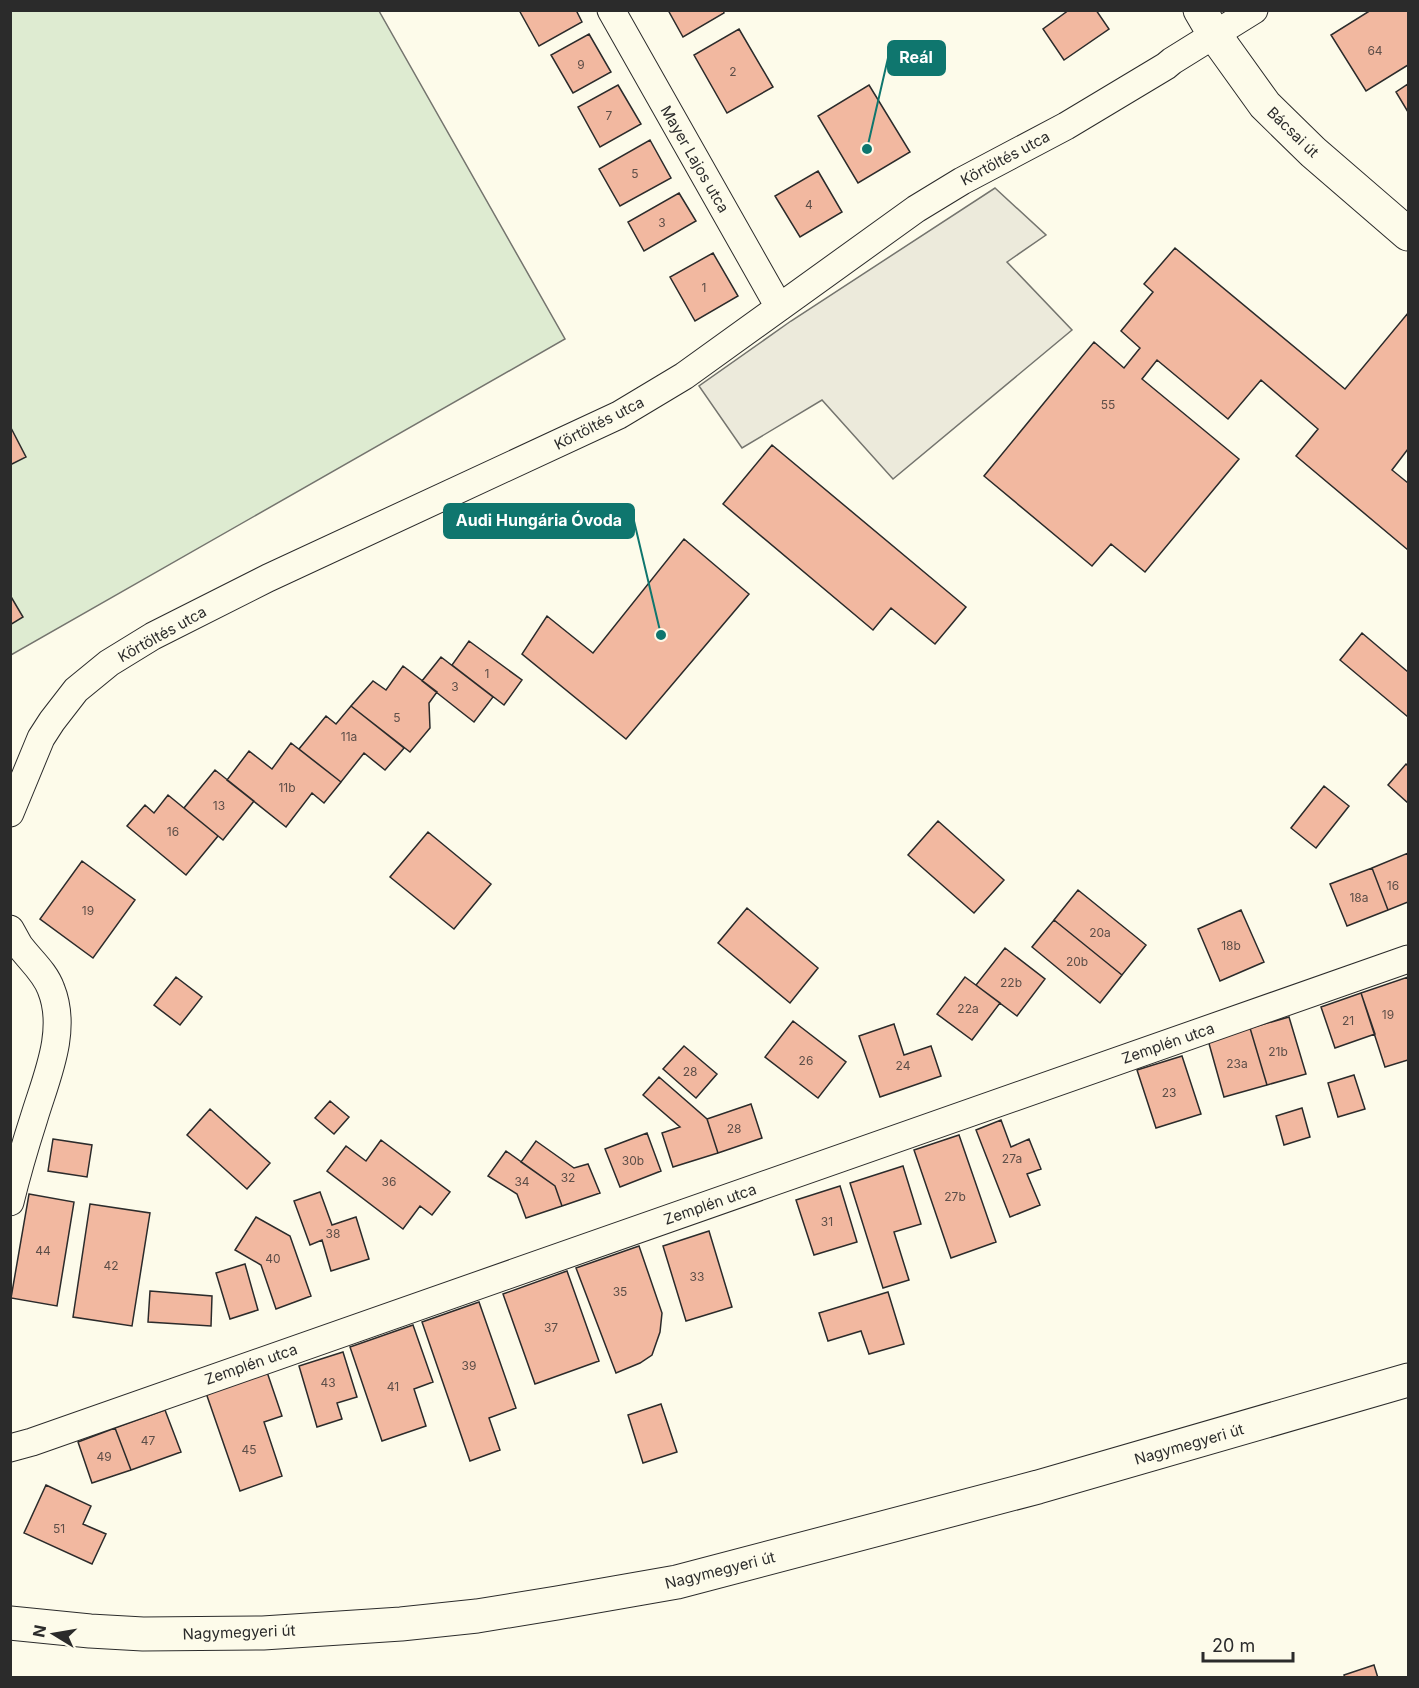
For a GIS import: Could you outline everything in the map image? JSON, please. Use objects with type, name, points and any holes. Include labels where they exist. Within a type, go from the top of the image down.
[{"type":"main road","name":"Bácsai út","points":[[1207,22],[1265,105],[1313,153],[1408,234]]},
{"type":"main road","name":"Nagymegyeri út","points":[[10,1623],[143,1634],[263,1633],[401,1624],[477,1616],[590,1598],[677,1582],[1016,1493],[1408,1380]]},
{"type":"street","name":"Mayer Lajos utca","points":[[611,10],[779,307]]},
{"type":"street","name":"Körtöltés utca","points":[[10,813],[46,730],[76,690],[109,663],[153,636],[268,578],[619,415],[684,376],[916,209],[962,181],[1076,120],[1166,66],[1207,22],[1254,10]]},
{"type":"street","points":[[10,929],[51,989],[57,1014],[52,1061],[17,1172],[10,1202]]},
{"type":"street","name":"Zemplén utca","points":[[10,1448],[1408,959]]},
{"type":"green space","points":[[11,11],[379,11],[565,339],[11,655]]},
{"type":"shaded area","points":[[995,188],[1046,235],[1007,262],[1072,330],[893,479],[822,400],[742,448],[699,386],[791,321]]},
{"type":"building","points":[[519,10],[576,10],[582,22],[539,46]]},
{"type":"building","points":[[668,10],[723,10],[724,13],[683,37]]},
{"type":"building","points":[[1069,10],[1096,10],[1109,29],[1064,60],[1043,29]]},
{"type":"building","points":[[1371,10],[1408,10],[1408,65],[1366,91],[1331,35]]},
{"type":"building","points":[[739,29],[773,87],[727,113],[694,55]]},
{"type":"building","points":[[589,34],[611,72],[573,93],[551,55]]},
{"type":"building","points":[[1408,84],[1408,112],[1396,92]]},
{"type":"building","points":[[618,85],[641,124],[600,147],[578,107]]},
{"type":"building","points":[[869,85],[910,152],[858,183],[818,116]]},
{"type":"building","points":[[650,140],[671,178],[620,206],[599,169]]},
{"type":"building","points":[[818,171],[842,212],[800,237],[775,196]]},
{"type":"building","points":[[679,193],[696,221],[644,251],[628,222]]},
{"type":"building","points":[[1175,248],[1345,389],[1408,313],[1408,449],[1392,470],[1408,483],[1408,550],[1296,456],[1318,429],[1261,380],[1228,419],[1157,360],[1142,379],[1239,459],[1145,572],[1111,544],[1092,566],[984,476],[1094,342],[1124,368],[1140,348],[1121,331],[1153,292],[1144,284]]},
{"type":"building","points":[[713,253],[738,296],[695,321],[670,277]]},
{"type":"building","points":[[10,426],[26,457],[10,465]]},
{"type":"building","points":[[772,445],[966,607],[935,644],[891,608],[873,630],[723,504]]},
{"type":"building","points":[[684,539],[749,594],[626,739],[522,654],[547,616],[593,653]]},
{"type":"building","points":[[10,595],[23,617],[10,625]]},
{"type":"building","points":[[1362,633],[1408,672],[1408,717],[1340,660]]},
{"type":"building","points":[[469,641],[522,680],[504,705],[452,665]]},
{"type":"building","points":[[441,657],[493,697],[474,722],[422,681]]},
{"type":"building","points":[[403,666],[437,692],[429,703],[430,728],[410,752],[351,706],[373,681],[386,690]]},
{"type":"building","points":[[351,706],[404,748],[385,770],[364,753],[341,782],[299,749],[326,716],[336,724]]},
{"type":"building","points":[[291,743],[341,782],[324,803],[312,793],[286,827],[227,780],[249,751],[272,769]]},
{"type":"building","points":[[1406,764],[1408,766],[1408,803],[1388,785]]},
{"type":"building","points":[[215,770],[254,801],[223,840],[184,808]]},
{"type":"building","points":[[1324,786],[1349,806],[1316,848],[1291,828]]},
{"type":"building","points":[[168,795],[218,836],[186,875],[127,826],[145,805],[154,813]]},
{"type":"building","points":[[938,821],[1004,880],[974,913],[908,855]]},
{"type":"building","points":[[428,832],[491,884],[454,929],[390,877]]},
{"type":"building","points":[[1408,853],[1408,902],[1388,910],[1372,868]]},
{"type":"building","points":[[82,861],[135,900],[93,958],[40,919]]},
{"type":"building","points":[[1372,868],[1388,910],[1347,926],[1330,884]]},
{"type":"building","points":[[1078,890],[1146,945],[1122,975],[1054,920]]},
{"type":"building","points":[[747,908],[818,968],[790,1003],[718,943]]},
{"type":"building","points":[[1241,910],[1264,962],[1220,981],[1198,929]]},
{"type":"building","points":[[1054,920],[1122,975],[1100,1003],[1032,947]]},
{"type":"building","points":[[1005,948],[1045,979],[1017,1016],[976,985]]},
{"type":"building","points":[[176,977],[202,997],[180,1025],[154,1005]]},
{"type":"building","points":[[965,977],[1000,1003],[972,1040],[937,1014]]},
{"type":"building","points":[[1408,977],[1408,1060],[1385,1067],[1361,993]]},
{"type":"building","points":[[1361,993],[1375,1034],[1335,1048],[1321,1007]]},
{"type":"building","points":[[1289,1017],[1306,1074],[1267,1085],[1250,1028]]},
{"type":"building","points":[[793,1021],[846,1062],[818,1098],[765,1057]]},
{"type":"building","points":[[894,1024],[904,1055],[931,1046],[941,1076],[880,1097],[859,1036]]},
{"type":"building","points":[[1250,1028],[1267,1085],[1224,1097],[1208,1040]]},
{"type":"building","points":[[684,1046],[717,1074],[696,1098],[663,1069]]},
{"type":"building","points":[[1182,1056],[1201,1114],[1156,1128],[1137,1070]]},
{"type":"building","points":[[1354,1075],[1365,1109],[1338,1117],[1328,1083]]},
{"type":"building","points":[[659,1077],[707,1119],[718,1153],[673,1167],[662,1133],[680,1127],[643,1095]]},
{"type":"building","points":[[330,1101],[349,1117],[334,1134],[315,1118]]},
{"type":"building","points":[[751,1104],[762,1138],[718,1153],[707,1119]]},
{"type":"building","points":[[1302,1108],[1310,1137],[1284,1145],[1276,1116]]},
{"type":"building","points":[[210,1109],[270,1163],[247,1189],[187,1135]]},
{"type":"building","points":[[1001,1120],[1011,1147],[1029,1139],[1041,1169],[1027,1174],[1040,1205],[1010,1217],[976,1130]]},
{"type":"building","points":[[647,1133],[661,1171],[620,1187],[605,1149]]},
{"type":"building","points":[[959,1135],[996,1242],[951,1258],[914,1150]]},
{"type":"building","points":[[53,1139],[92,1145],[87,1177],[48,1171]]},
{"type":"building","points":[[381,1140],[450,1192],[432,1215],[420,1206],[403,1229],[327,1171],[346,1146],[366,1161]]},
{"type":"building","points":[[536,1141],[574,1168],[588,1164],[600,1193],[562,1206],[555,1186],[521,1162]]},
{"type":"building","points":[[506,1151],[555,1186],[562,1206],[526,1218],[517,1194],[488,1176]]},
{"type":"building","points":[[903,1166],[921,1224],[894,1232],[909,1280],[883,1288],[850,1183]]},
{"type":"building","points":[[840,1186],[857,1242],[814,1255],[796,1200]]},
{"type":"building","points":[[320,1192],[332,1225],[356,1217],[369,1259],[331,1271],[322,1240],[310,1245],[294,1201]]},
{"type":"building","points":[[29,1194],[74,1202],[57,1306],[11,1298]]},
{"type":"building","points":[[90,1204],[150,1213],[132,1326],[73,1317]]},
{"type":"building","points":[[256,1217],[290,1236],[311,1296],[276,1309],[261,1265],[235,1250]]},
{"type":"building","points":[[709,1231],[732,1307],[686,1321],[663,1246]]},
{"type":"building","points":[[639,1246],[662,1313],[660,1332],[652,1355],[616,1373],[576,1268]]},
{"type":"building","points":[[245,1264],[258,1310],[230,1319],[216,1273]]},
{"type":"building","points":[[567,1271],[599,1361],[535,1384],[503,1294]]},
{"type":"building","points":[[150,1291],[212,1296],[211,1326],[148,1322]]},
{"type":"building","points":[[888,1292],[904,1344],[869,1354],[861,1331],[828,1341],[819,1313]]},
{"type":"building","points":[[479,1302],[516,1408],[489,1418],[500,1450],[470,1461],[422,1322]]},
{"type":"building","points":[[413,1325],[433,1382],[414,1389],[426,1426],[382,1441],[350,1347]]},
{"type":"building","points":[[343,1352],[357,1397],[337,1403],[342,1419],[317,1427],[299,1366]]},
{"type":"building","points":[[267,1372],[282,1416],[264,1422],[282,1476],[240,1491],[206,1393]]},
{"type":"building","points":[[661,1404],[677,1452],[643,1463],[628,1415]]},
{"type":"building","points":[[165,1410],[181,1452],[131,1470],[115,1428]]},
{"type":"building","points":[[115,1428],[131,1470],[92,1483],[78,1442]]},
{"type":"building","points":[[46,1485],[91,1506],[83,1524],[106,1534],[92,1564],[24,1533]]},
{"type":"building","points":[[1374,1665],[1378,1678],[1345,1678],[1344,1675]]},
{"type":"place","name":"Reál","points":[[867,149]]},
{"type":"place","name":"Audi Hungária Óvoda","points":[[661,635]]}]
